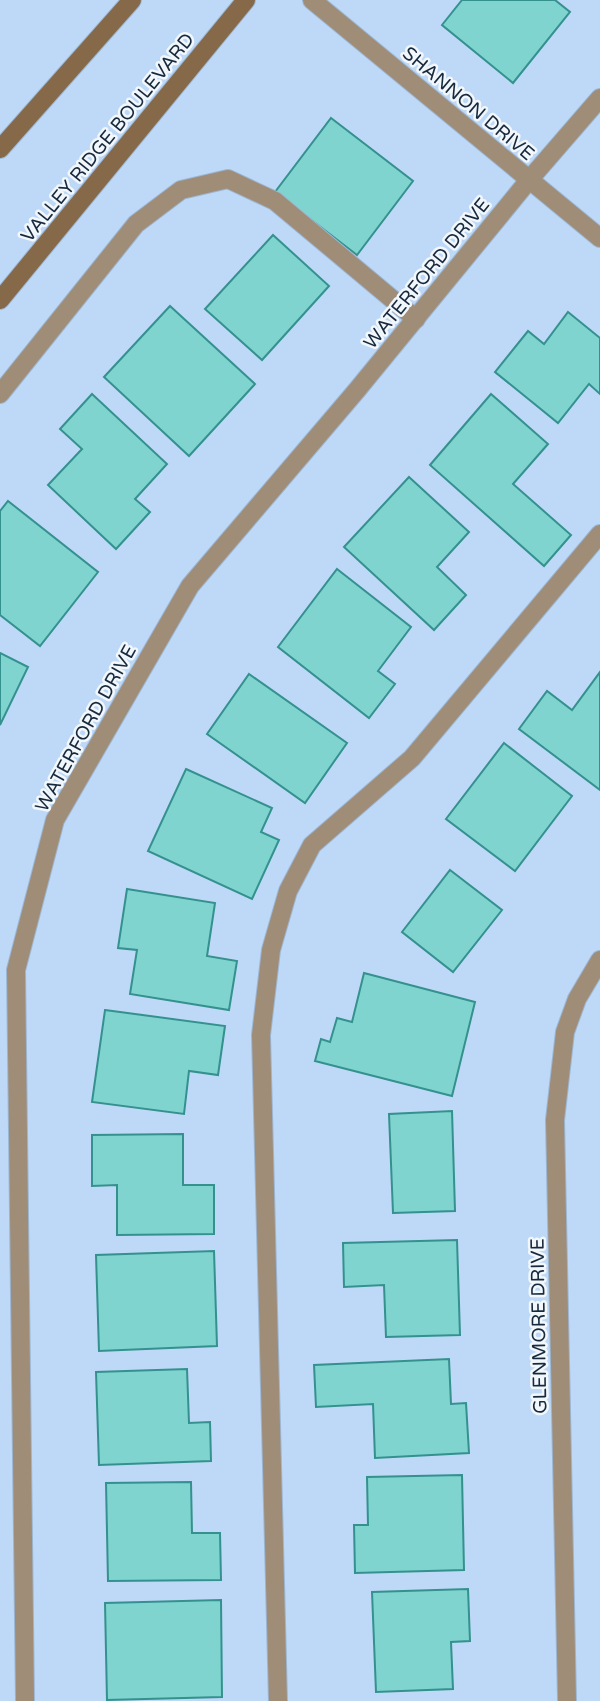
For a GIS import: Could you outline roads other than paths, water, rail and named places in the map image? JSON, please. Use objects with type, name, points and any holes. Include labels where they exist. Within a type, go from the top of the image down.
[{"type":"main road","points":[[0,149],[132,0]]},
{"type":"main road","name":"VALLEY RIDGE BOULEVARD","points":[[0,300],[246,0]]},
{"type":"street","name":"SHANNON DRIVE","points":[[312,0],[600,238]]},
{"type":"street","name":"WATERFORD DRIVE","points":[[24,1701],[16,970],[55,820],[190,586],[600,98]]},
{"type":"street","points":[[0,394],[136,224],[181,190],[228,179],[275,201],[415,319]]},
{"type":"street","points":[[278,1701],[261,1035],[271,950],[288,891],[312,845],[412,758],[600,534]]},
{"type":"street","name":"GLENMORE DRIVE","points":[[567,1701],[555,1120],[565,1032],[577,999],[600,960]]}]
